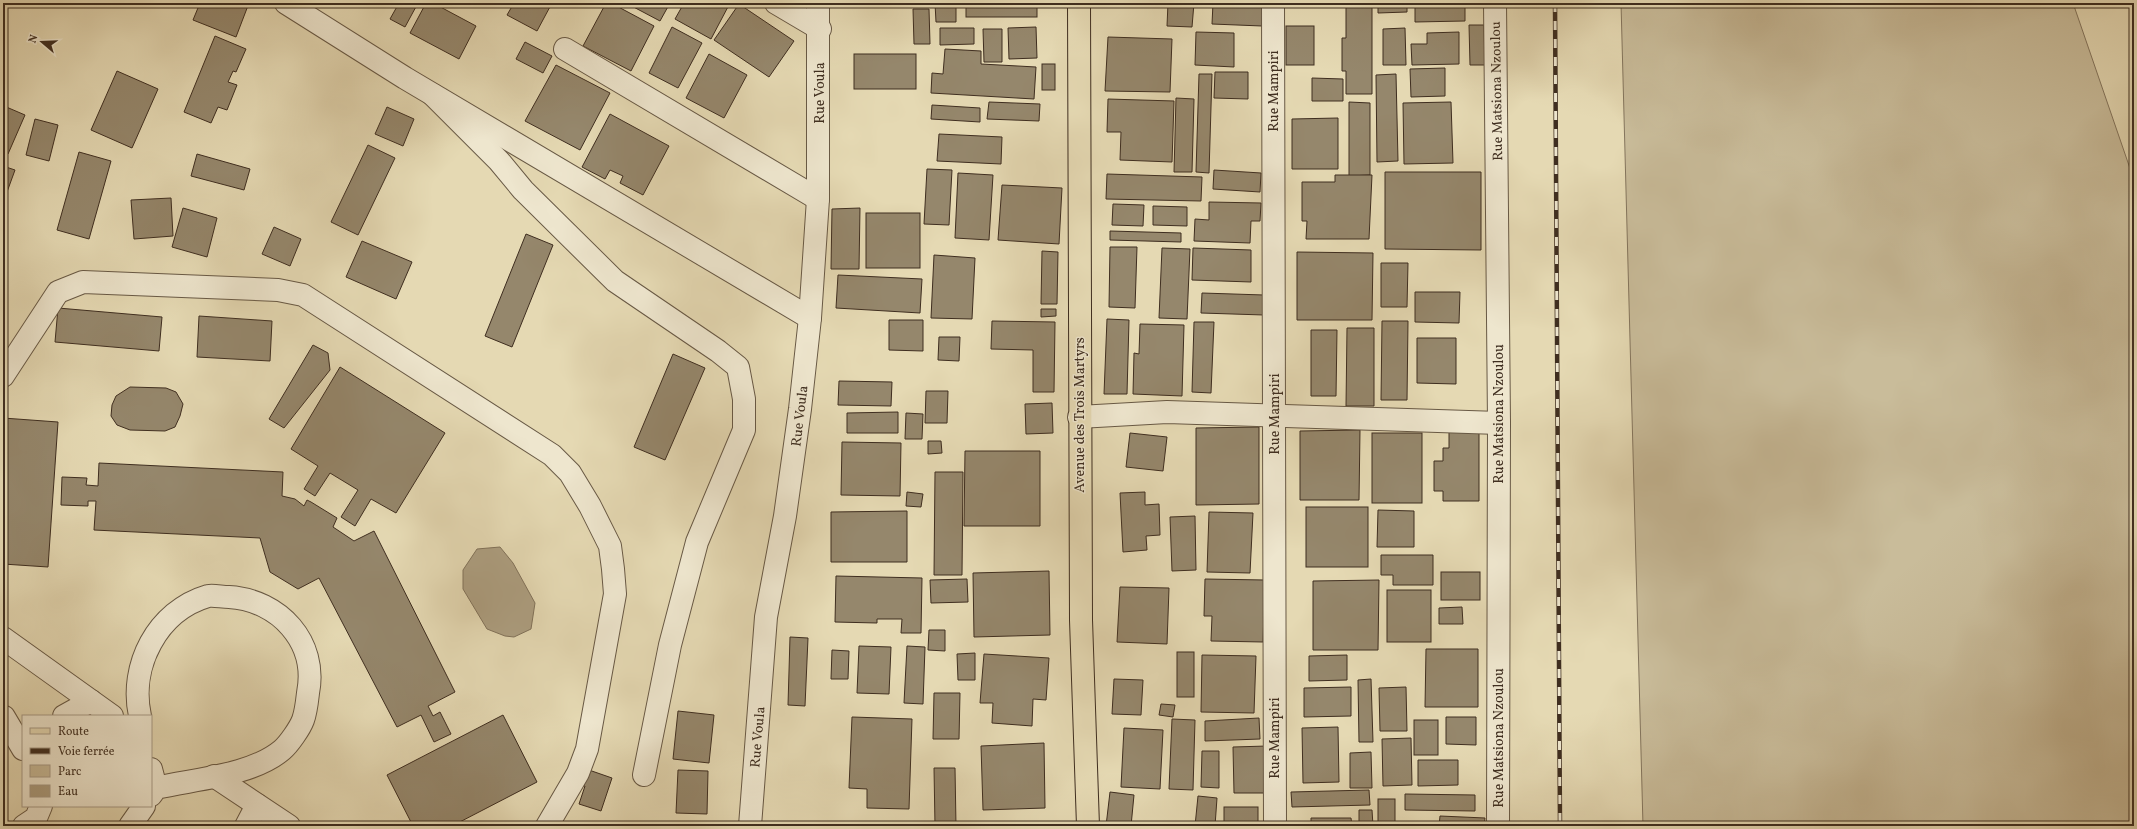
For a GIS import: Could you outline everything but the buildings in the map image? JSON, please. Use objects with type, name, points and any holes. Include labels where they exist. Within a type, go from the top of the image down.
[{"type":"main road","name":"Avenue des Trois Martyrs","points":[[1079,3],[1079,417],[1081,620],[1088,826]]},
{"type":"street","points":[[286,3],[433,95],[810,318]]},
{"type":"street","points":[[776,3],[820,29]]},
{"type":"street","name":"Rue Voula","points":[[750,826],[766,617],[785,516],[800,409],[810,318],[818,199],[820,29],[818,3]]},
{"type":"street","name":"Rue Mampiri","points":[[1273,3],[1275,826]]},
{"type":"street","name":"Rue Matsiona Nzoulou","points":[[1495,3],[1499,423],[1498,826]]},
{"type":"street","points":[[565,48],[818,199]]},
{"type":"street","points":[[433,95],[499,160],[523,190],[615,281],[718,351],[738,367],[744,399],[744,430],[697,542],[670,644],[644,775]]},
{"type":"street","points":[[3,376],[58,292],[73,285],[83,282],[278,290],[303,295],[552,455],[570,473],[590,506],[610,546],[615,594],[587,749],[578,773],[547,826]]},
{"type":"street","points":[[1079,417],[1167,412],[1499,423]]},
{"type":"street","points":[[140,715],[139,684],[144,654],[159,627],[179,609],[209,596],[239,598],[272,609],[292,626],[307,655],[310,684],[303,721],[283,750],[255,766],[214,776],[153,784]]},
{"type":"street","points":[[3,638],[111,715]]},
{"type":"street","points":[[66,715],[91,701]]},
{"type":"street","points":[[4,717],[22,743]]},
{"type":"street","points":[[214,776],[289,826]]},
{"type":"street","points":[[246,826],[257,805]]},
{"type":"street","points":[[24,826],[36,818],[41,807]]},
{"type":"street","points":[[130,826],[143,807]]},
{"type":"green space","points":[[1621,3],[2073,3],[2134,180],[2134,826],[1643,826]]},
{"type":"water","points":[[500,547],[513,563],[535,603],[531,629],[514,637],[505,636],[487,629],[463,589],[463,570],[477,549]]},
{"type":"railway","points":[[1555,3],[1560,826]]}]
